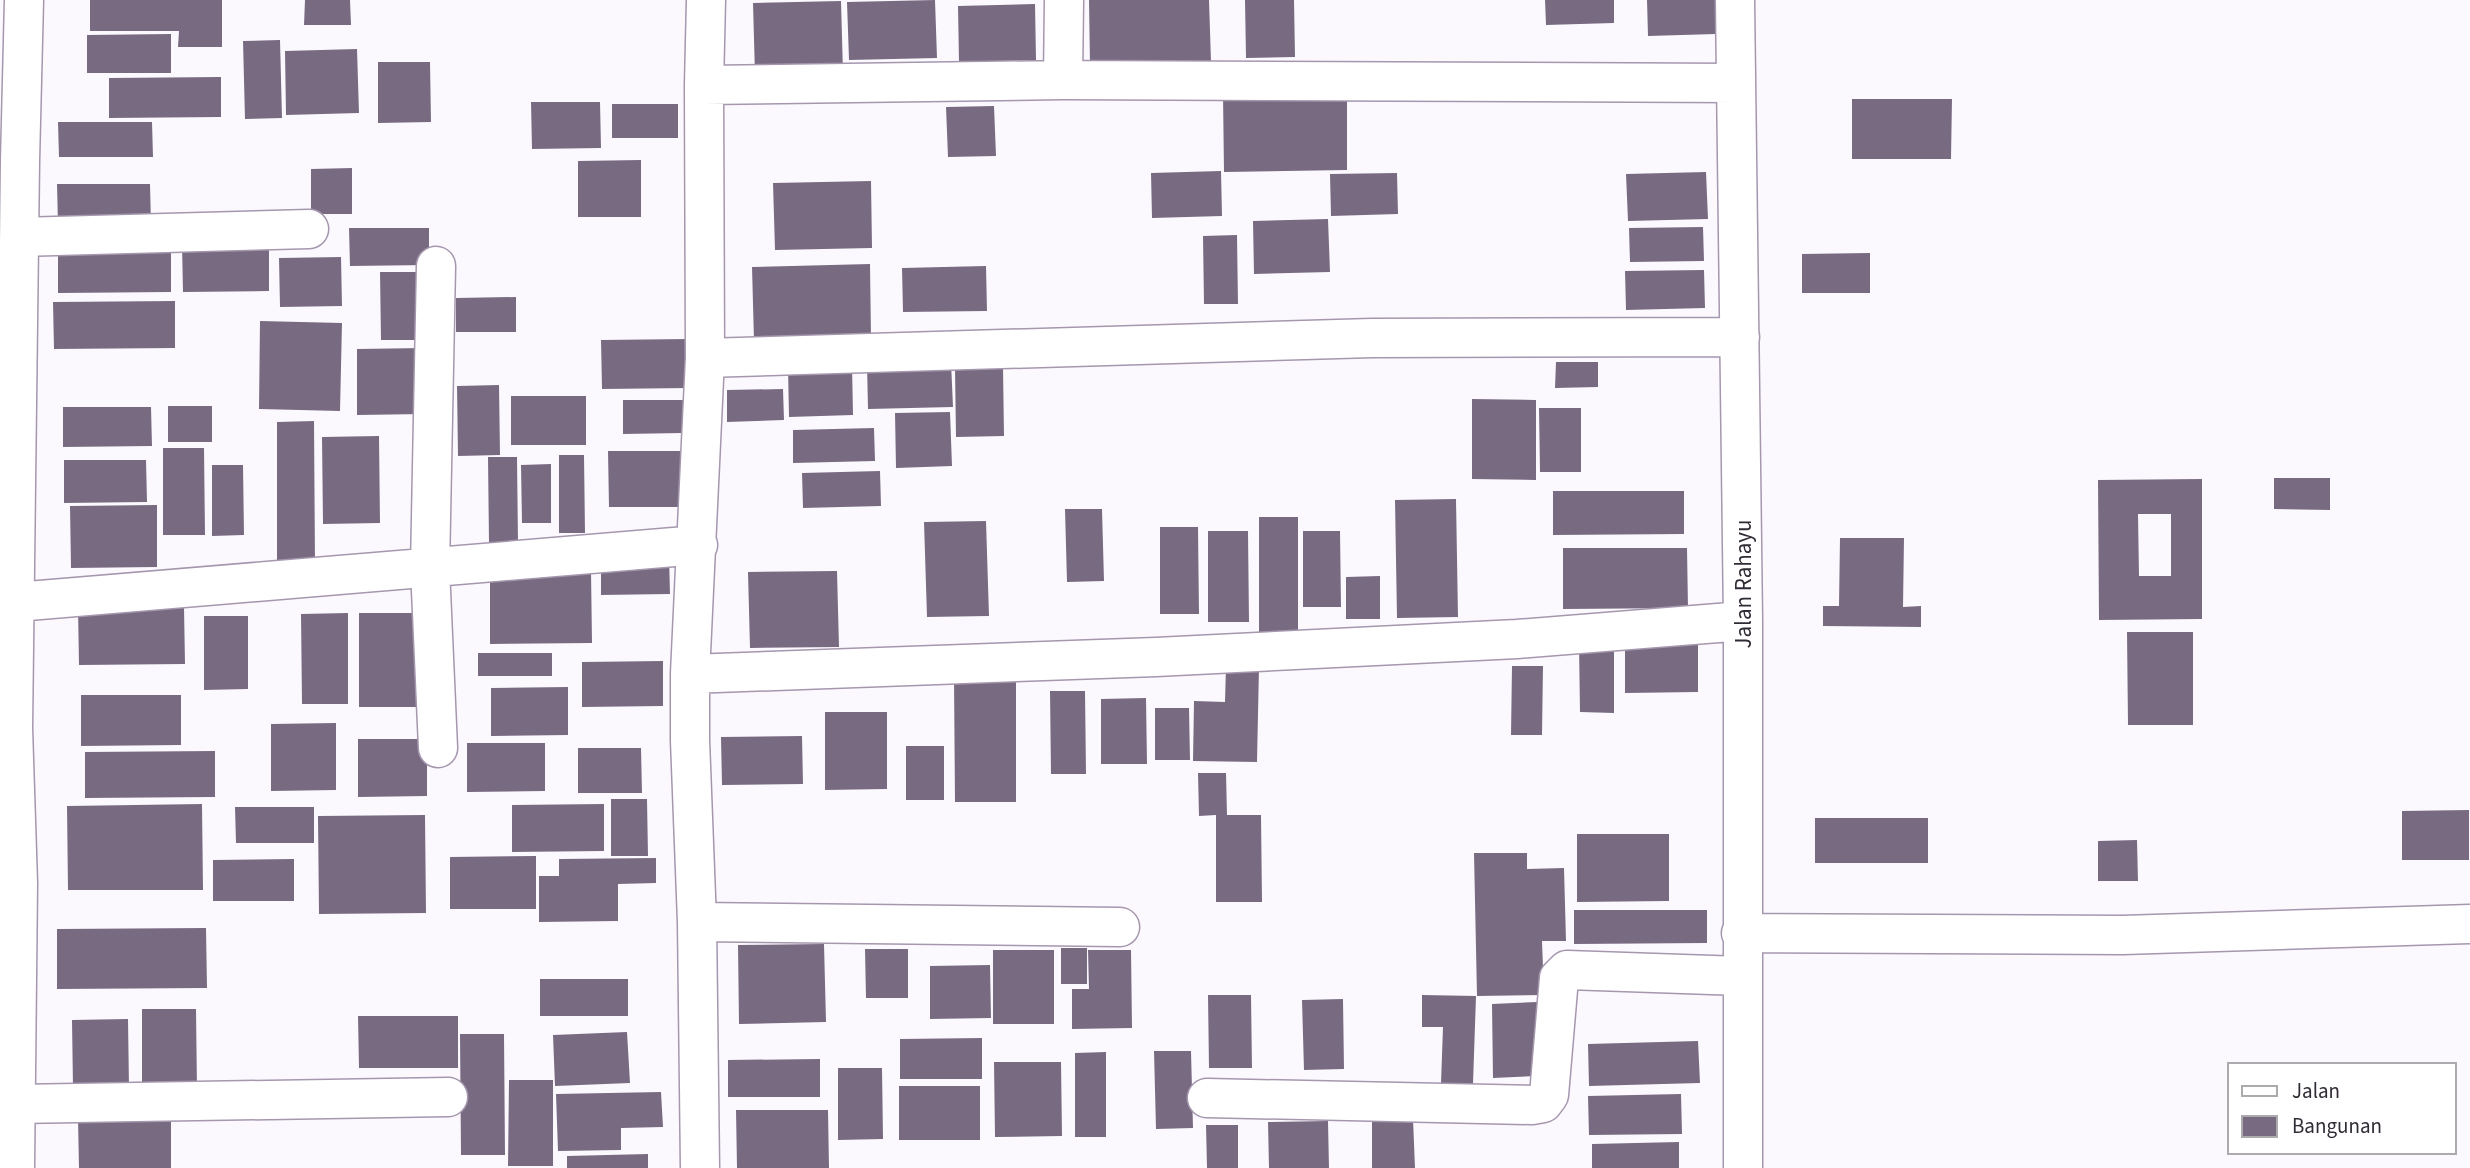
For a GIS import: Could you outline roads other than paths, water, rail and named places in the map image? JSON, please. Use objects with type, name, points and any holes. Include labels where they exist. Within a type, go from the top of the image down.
[{"type":"street","points":[[15,1168],[16,1104],[8,1022],[18,883],[7,728],[16,602],[19,237],[10,161],[24,0]]},
{"type":"street","points":[[700,1168],[690,674],[705,358],[706,0]]},
{"type":"street","points":[[1063,80],[1064,0]]},
{"type":"street","name":"Jalan Rahayu","points":[[1735,0],[1743,621],[1742,1168]]},
{"type":"street","points":[[704,85],[1063,80],[1735,83]]},
{"type":"street","points":[[19,237],[309,229]]},
{"type":"street","points":[[436,266],[430,568],[438,748]]},
{"type":"street","points":[[705,358],[1372,338],[1740,337]]},
{"type":"street","points":[[16,602],[698,545]]},
{"type":"street","points":[[690,674],[1156,657],[1490,640],[1743,621]]},
{"type":"street","points":[[697,922],[1120,927]]},
{"type":"street","points":[[1741,933],[2123,935],[2470,924]]},
{"type":"street","points":[[1207,1098],[1506,1105],[1543,1103],[1549,1095],[1559,978],[1567,970],[1741,976]]},
{"type":"street","points":[[16,1104],[448,1097]]}]
